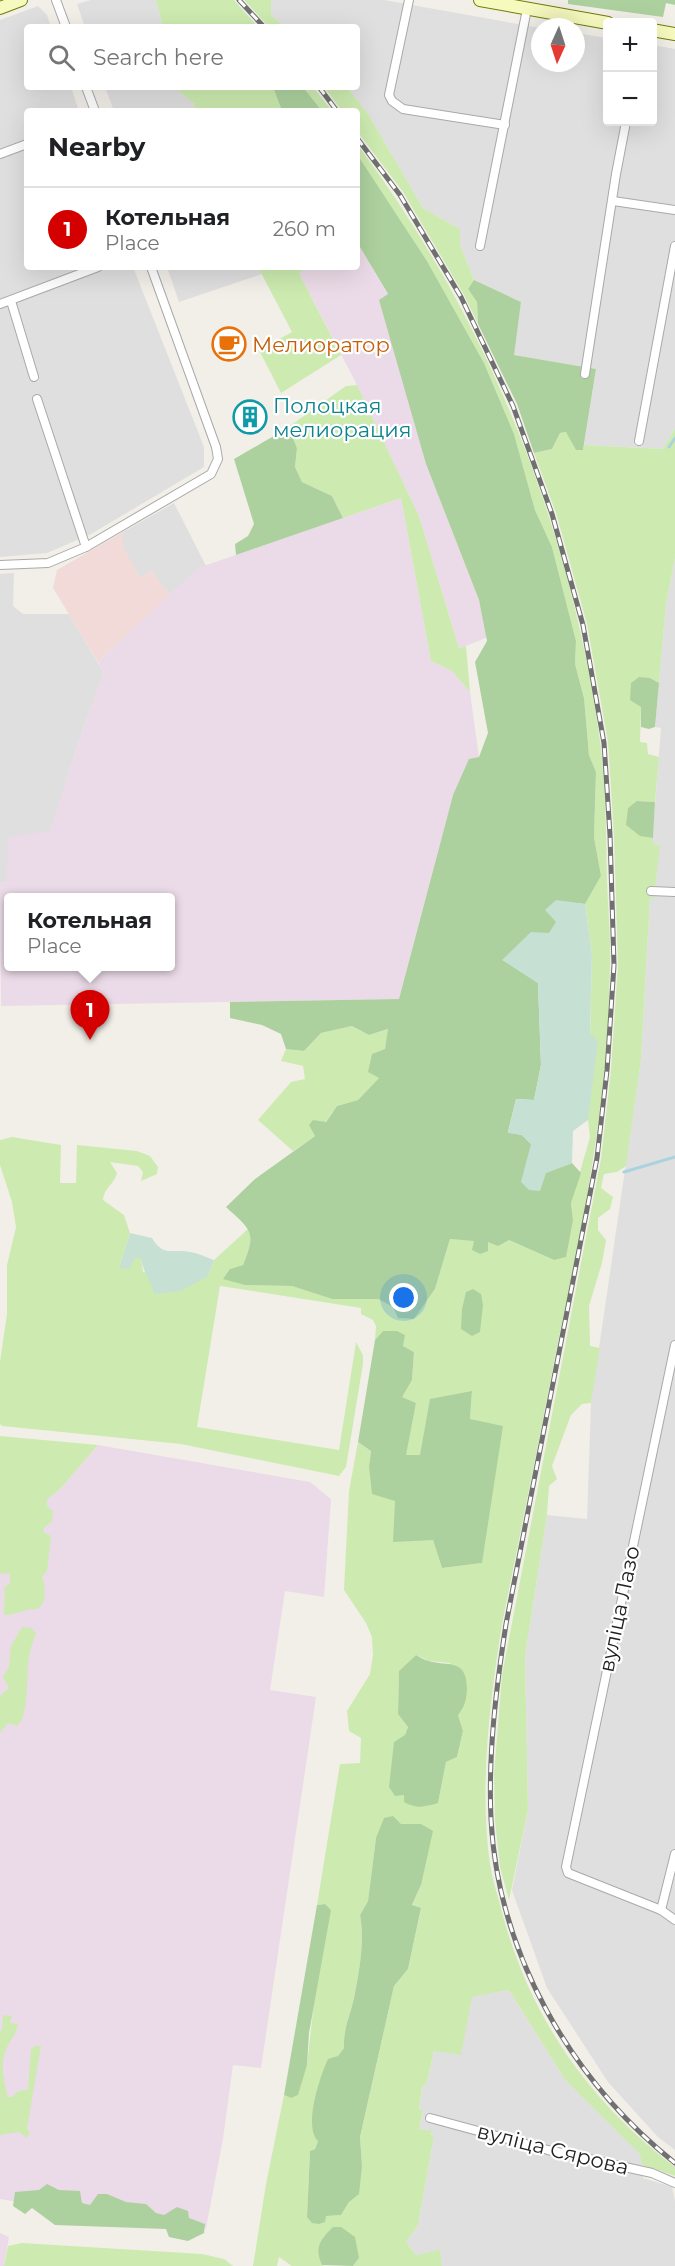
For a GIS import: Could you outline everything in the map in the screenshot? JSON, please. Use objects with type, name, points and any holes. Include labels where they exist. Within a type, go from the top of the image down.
[{"type":"street","points":[[0,8],[21,0]]},
{"type":"street","points":[[56,0],[65,24]]},
{"type":"street","points":[[409,0],[389,95],[397,106],[403,109],[505,125]]},
{"type":"street","points":[[480,0],[603,22]]},
{"type":"street","points":[[480,246],[527,9]]},
{"type":"street","points":[[657,31],[675,34]]},
{"type":"street","points":[[88,90],[94,108]]},
{"type":"street","points":[[585,374],[625,126]]},
{"type":"street","points":[[0,154],[24,145]]},
{"type":"street","points":[[613,201],[675,210]]},
{"type":"street","points":[[639,441],[675,246]]},
{"type":"street","points":[[0,304],[90,270]]},
{"type":"street","points":[[0,565],[48,563],[86,547],[211,474],[218,459],[216,447],[152,270]]},
{"type":"street","points":[[11,301],[34,377]]},
{"type":"street","points":[[37,399],[86,547]]},
{"type":"street","points":[[651,891],[675,892]]},
{"type":"street","name":"вуліца Лазо","points":[[661,1910],[568,1873],[566,1867],[675,1345]]},
{"type":"street","points":[[665,1388],[675,1386]]},
{"type":"street","points":[[675,1854],[661,1910],[675,1920]]},
{"type":"street","name":"вуліца Сярова","points":[[430,2118],[548,2150],[652,2173],[675,2183]]},
{"type":"shaded area","points":[[91,0],[156,0],[162,24],[84,24],[77,4]]},
{"type":"shaded area","points":[[271,0],[384,0],[531,26],[531,72],[585,72],[585,34],[603,37],[603,126],[657,126],[657,46],[675,49],[675,428],[663,449],[584,445],[596,369],[513,355],[521,302],[474,280],[460,245],[460,229],[423,208],[368,114],[349,90],[360,90],[360,24],[282,24],[271,15]]},
{"type":"shaded area","points":[[38,6],[47,15],[50,24],[24,24],[24,90],[72,90],[78,108],[24,108],[24,270],[134,270],[204,447],[204,467],[91,534],[47,553],[0,557],[0,20]]},
{"type":"shaded area","points":[[106,90],[178,90],[196,108],[113,108]]},
{"type":"shaded area","points":[[360,247],[388,295],[380,300],[426,464],[479,600],[488,637],[459,648],[419,516],[357,385],[299,273],[303,270],[360,270]]},
{"type":"shaded area","points":[[168,270],[260,270],[262,274],[179,302]]},
{"type":"shaded area","points":[[401,498],[431,661],[452,671],[470,692],[479,757],[453,795],[399,999],[1,1006],[0,883],[7,882],[8,837],[50,831],[104,673],[98,662],[198,568]]},
{"type":"shaded area","points":[[174,503],[206,566],[198,569],[170,596],[152,571],[140,578],[122,546],[123,532]]},
{"type":"shaded area","points":[[123,532],[123,546],[140,578],[152,571],[170,596],[98,662],[53,588],[57,570]]},
{"type":"shaded area","points":[[675,558],[675,2150],[658,2137],[608,2082],[547,1988],[512,1890],[528,1810],[525,1656],[547,1515],[587,1519],[591,1403],[641,1060],[650,898],[654,898],[659,845],[652,844],[661,728],[655,727],[666,604]]},
{"type":"shaded area","points":[[14,573],[13,606],[23,614],[69,614],[104,673],[81,735],[50,832],[7,882],[0,883],[0,574]]},
{"type":"shaded area","points":[[98,1445],[310,1482],[331,1499],[324,1597],[285,1591],[270,1690],[316,1697],[261,2068],[233,2065],[223,2139],[206,2228],[199,2232],[0,2199],[0,1548],[45,1519],[47,1500],[61,1488]]},
{"type":"shaded area","points":[[509,1990],[566,2081],[641,2154],[643,2178],[672,2187],[675,2201],[675,2266],[442,2266],[439,2251],[416,2255],[406,2242],[418,2225],[434,2136],[431,2136],[432,2132],[419,2129],[423,2111],[419,2109],[422,2088],[427,2082],[434,2051],[471,1997]]},
{"type":"shaded area","points":[[0,2233],[9,2237],[4,2266],[0,2266]]},
{"type":"green space","points":[[156,0],[234,0],[255,24],[162,24]]},
{"type":"green space","points":[[244,0],[271,0],[271,15],[282,24],[266,24]]},
{"type":"green space","points":[[568,0],[675,0],[675,5],[666,3],[663,17],[568,4]]},
{"type":"green space","points":[[178,90],[274,90],[281,108],[196,108]]},
{"type":"green space","points":[[274,90],[305,90],[320,108],[281,108]]},
{"type":"green space","points":[[305,90],[315,90],[330,108],[320,108]]},
{"type":"green space","points":[[326,90],[349,90],[368,114],[423,208],[460,229],[460,245],[474,280],[468,289],[477,302],[478,324],[464,295],[403,192],[360,135],[360,108],[340,108]]},
{"type":"green space","points":[[360,148],[404,211],[446,280],[483,353],[516,427],[545,504],[568,581],[587,661],[600,741],[605,793],[610,955],[603,1087],[581,1228],[502,1624],[487,1744],[486,1804],[490,1864],[511,1944],[526,1981],[564,2051],[614,2113],[675,2167],[675,2176],[642,2165],[640,2154],[566,2081],[509,1990],[472,1997],[461,2055],[434,2051],[427,2082],[422,2088],[419,2109],[423,2110],[419,2129],[432,2131],[431,2135],[434,2136],[418,2225],[406,2242],[416,2255],[440,2250],[442,2266],[353,2266],[359,2258],[322,2265],[324,2266],[292,2266],[279,2257],[277,2266],[253,2266],[266,2184],[284,2095],[291,2098],[307,2065],[325,1904],[317,1905],[340,1764],[360,1763],[361,1738],[349,1731],[347,1711],[370,1674],[373,1655],[372,1637],[366,1623],[344,1590],[349,1491],[358,1442],[371,1451],[369,1466],[395,1500],[433,1540],[442,1568],[482,1563],[470,1419],[472,1392],[419,1456],[405,1455],[416,1403],[401,1397],[412,1380],[414,1352],[383,1331],[375,1340],[376,1326],[373,1320],[361,1314],[361,1308],[220,1286],[197,1427],[339,1450],[356,1342],[363,1355],[363,1364],[346,1467],[339,1476],[181,1444],[2,1426],[0,1424],[0,1362],[7,1314],[7,1265],[16,1227],[12,1202],[0,1165],[0,1140],[12,1137],[61,1145],[60,1183],[76,1183],[77,1145],[137,1151],[150,1156],[158,1167],[157,1174],[141,1181],[143,1172],[138,1166],[110,1162],[117,1173],[103,1200],[124,1215],[130,1233],[119,1268],[135,1258],[141,1258],[143,1272],[208,1276],[214,1260],[249,1228],[251,1245],[243,1265],[230,1269],[245,1285],[292,1286],[332,1299],[378,1299],[393,1307],[398,1318],[414,1319],[435,1289],[450,1239],[509,1240],[554,1260],[573,1220],[571,1203],[590,1137],[588,1120],[592,955],[585,904],[601,876],[594,837],[596,772],[589,755],[584,698],[575,664],[576,641],[552,547],[535,510],[514,434],[484,363],[427,261],[360,159]],"holes":[[[416,1655],[429,1661],[450,1663],[458,1715],[463,1731],[457,1757],[446,1762],[438,1803],[404,1802],[405,1735],[408,1727],[398,1714],[399,1671]],[[400,1824],[421,1824],[421,1885],[412,1906],[421,1909],[408,1969],[394,1986],[360,2137],[362,2166],[349,2202],[341,2215],[307,2217],[310,2151],[315,2149],[318,2141],[338,2056],[344,2048],[361,1957],[360,1915],[368,1901],[376,1838]]]},
{"type":"green space","points":[[360,159],[427,261],[484,363],[514,434],[535,510],[552,547],[576,641],[575,664],[584,698],[589,755],[596,772],[594,837],[601,876],[585,904],[556,901],[557,922],[549,934],[503,960],[538,983],[541,1065],[534,1100],[516,1099],[508,1132],[522,1135],[531,1144],[545,1173],[572,1163],[581,1173],[571,1203],[573,1220],[566,1257],[554,1260],[509,1240],[498,1246],[488,1242],[488,1251],[480,1254],[472,1250],[474,1241],[450,1239],[435,1289],[414,1319],[398,1318],[393,1307],[378,1299],[332,1299],[292,1286],[245,1285],[223,1279],[230,1269],[243,1265],[250,1245],[249,1232],[246,1227],[226,1207],[255,1179],[315,1136],[309,1125],[313,1120],[326,1122],[337,1106],[358,1100],[379,1078],[368,1072],[372,1054],[385,1049],[388,1029],[369,1035],[352,1026],[321,1033],[304,1051],[286,1049],[281,1034],[262,1025],[230,1018],[230,1002],[399,999],[453,795],[469,759],[479,757],[488,733],[475,662],[487,641],[479,600],[426,464],[379,300],[388,294],[360,247]]},
{"type":"green space","points":[[260,270],[303,270],[299,273],[341,355],[281,393],[259,350],[292,332]]},
{"type":"green space","points":[[474,280],[521,302],[514,355],[596,369],[583,450],[576,450],[566,432],[560,433],[552,449],[534,453],[517,404],[478,324],[477,302],[468,289]]},
{"type":"green space","points":[[357,385],[419,516],[459,648],[466,646],[470,692],[452,671],[431,661],[401,498],[343,518],[332,496],[302,482],[295,467],[297,448],[291,433],[284,430],[346,386]]},
{"type":"green space","points":[[675,428],[675,558],[666,604],[659,683],[650,678],[641,707],[640,742],[647,743],[648,754],[659,757],[655,802],[637,801],[640,835],[653,838],[653,844],[660,845],[654,898],[650,898],[641,1060],[626,1166],[617,1172],[604,1174],[601,1188],[613,1197],[610,1209],[598,1218],[598,1230],[606,1240],[602,1263],[589,1306],[590,1346],[600,1348],[591,1403],[582,1404],[571,1415],[552,1466],[557,1479],[549,1486],[547,1515],[525,1656],[528,1810],[509,1900],[500,1867],[495,1821],[494,1774],[502,1675],[601,1159],[611,1070],[618,965],[614,835],[608,742],[587,624],[556,513],[534,453],[552,449],[560,433],[566,432],[583,450],[584,445],[663,449]]},
{"type":"green space","points":[[284,430],[291,433],[297,448],[295,467],[302,482],[332,496],[343,518],[236,555],[235,544],[248,536],[254,524],[234,459]]},
{"type":"green space","points":[[639,677],[650,678],[659,683],[655,727],[649,729],[641,727],[641,707],[630,700],[631,683]]},
{"type":"green space","points":[[637,801],[655,802],[653,838],[640,836],[626,825],[628,808]]},
{"type":"green space","points":[[556,900],[585,904],[592,955],[590,1033],[598,1041],[588,1120],[573,1131],[572,1163],[546,1173],[540,1191],[529,1190],[521,1182],[531,1144],[522,1135],[508,1133],[516,1099],[534,1100],[541,1065],[538,983],[502,960],[531,932],[549,933],[556,922],[545,910]]},
{"type":"green space","points":[[352,1026],[369,1035],[389,1029],[379,1078],[358,1100],[337,1106],[315,1136],[293,1151],[258,1120],[291,1082],[305,1079],[303,1066],[281,1061],[286,1049],[304,1051],[321,1033]]},
{"type":"green space","points":[[130,1233],[152,1238],[160,1248],[165,1250],[184,1251],[214,1260],[208,1276],[181,1291],[154,1294],[141,1258],[135,1258],[129,1269],[119,1268]]},
{"type":"green space","points":[[473,1289],[481,1294],[483,1305],[480,1332],[472,1336],[461,1329],[466,1292]]},
{"type":"green space","points":[[383,1331],[397,1331],[405,1335],[403,1346],[414,1352],[412,1380],[402,1397],[416,1403],[406,1455],[420,1455],[430,1399],[472,1391],[470,1419],[503,1426],[482,1563],[442,1568],[433,1540],[393,1542],[395,1501],[372,1494],[369,1466],[371,1451],[358,1442],[375,1340]]},
{"type":"green space","points":[[0,1436],[98,1445],[61,1488],[47,1500],[47,1506],[53,1511],[52,1521],[43,1532],[51,1536],[47,1571],[42,1577],[45,1589],[43,1603],[37,1609],[4,1615],[4,1588],[10,1583],[10,1573],[0,1574]]},
{"type":"green space","points":[[22,1627],[32,1628],[36,1634],[29,1657],[24,1713],[17,1726],[8,1723],[0,1733],[0,1696],[9,1688],[3,1677],[9,1667],[11,1646]]},
{"type":"green space","points":[[416,1655],[427,1661],[455,1665],[460,1668],[464,1672],[467,1690],[465,1703],[458,1715],[463,1731],[457,1757],[446,1762],[438,1803],[421,1807],[404,1802],[404,1795],[395,1796],[389,1787],[394,1742],[405,1735],[408,1727],[398,1714],[399,1671]]},
{"type":"green space","points":[[393,1816],[401,1824],[421,1824],[433,1831],[421,1885],[412,1905],[421,1908],[408,1969],[394,1986],[360,2137],[362,2166],[359,2194],[349,2202],[341,2215],[326,2216],[325,2222],[312,2223],[307,2217],[310,2151],[315,2149],[318,2141],[312,2125],[314,2101],[328,2059],[338,2056],[344,2048],[361,1957],[360,1915],[368,1901],[376,1838],[384,1818]]},
{"type":"green space","points":[[325,1904],[331,1910],[309,2033],[307,2065],[298,2095],[291,2098],[284,2095],[317,1905]]},
{"type":"green space","points":[[3,2015],[12,2016],[10,2023],[18,2024],[7,2046],[3,2061],[8,2097],[28,2089],[31,2049],[41,2046],[27,2129],[30,2132],[27,2138],[19,2132],[0,2135],[0,2031]]},
{"type":"green space","points":[[47,2184],[59,2190],[80,2191],[82,2203],[90,2205],[98,2194],[107,2194],[126,2202],[146,2204],[156,2213],[164,2215],[177,2207],[188,2211],[189,2218],[205,2224],[204,2233],[188,2241],[169,2237],[166,2229],[55,2225],[32,2208],[25,2214],[13,2206],[15,2192],[39,2190]]},
{"type":"green space","points":[[333,2227],[341,2227],[355,2237],[359,2258],[353,2266],[322,2265],[319,2253],[320,2244]]},
{"type":"green space","points":[[22,2243],[202,2254],[224,2259],[233,2266],[4,2266],[8,2246]]},
{"type":"waterway","points":[[669,447],[675,438]]},
{"type":"waterway","points":[[624,1172],[675,1157]]},
{"type":"railway","points":[[239,0],[261,24]]},
{"type":"railway","points":[[321,90],[335,108]]},
{"type":"railway","points":[[360,142],[400,195],[461,297],[513,406],[552,514],[583,625],[604,743],[610,835],[614,965],[607,1070],[597,1158],[506,1624],[494,1722],[491,1819],[497,1869],[508,1918],[525,1965],[547,2011],[573,2053],[603,2093],[638,2130],[675,2163]]},
{"type":"place","name":"Мелиоратор","points":[[229,344]]},
{"type":"place","name":"Полоцкая мелиорация","points":[[250,417]]},
{"type":"place","name":"Котельная","points":[[90,1040]]}]
